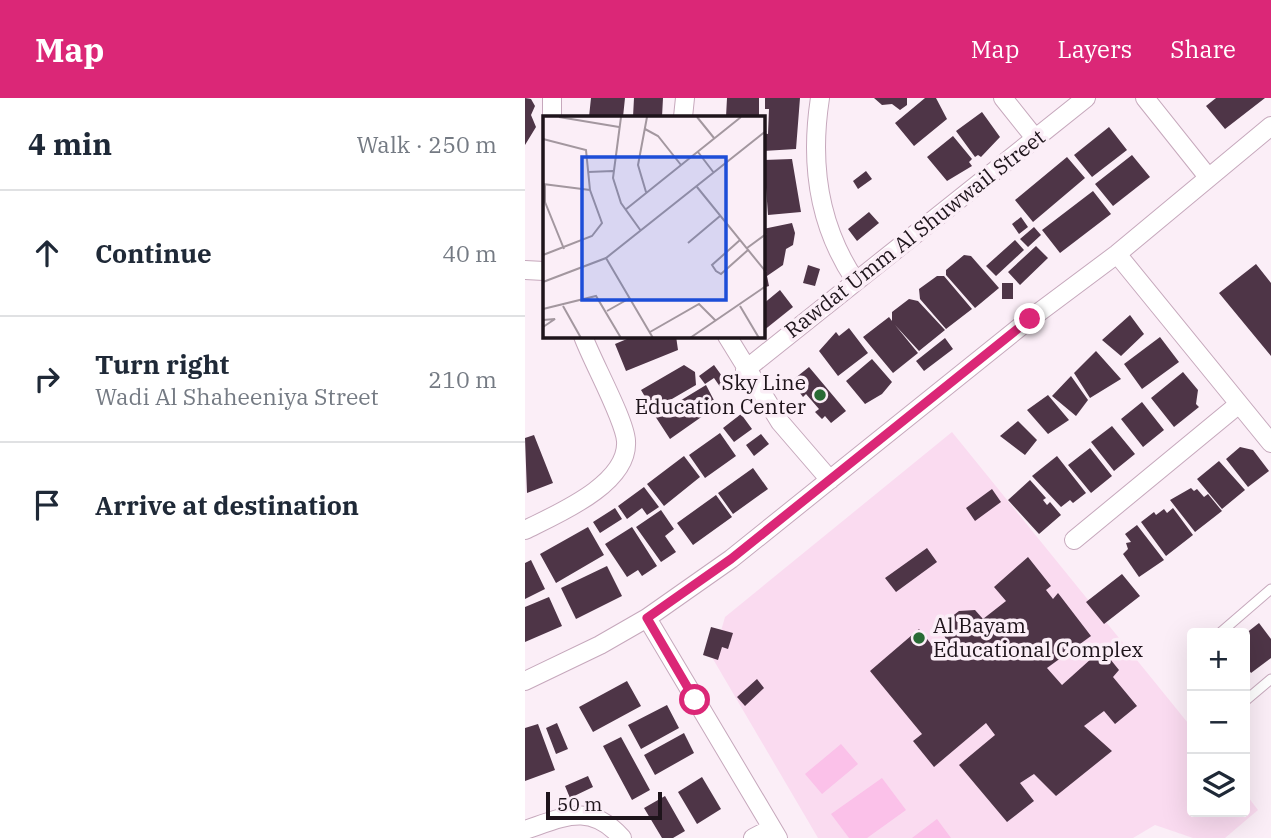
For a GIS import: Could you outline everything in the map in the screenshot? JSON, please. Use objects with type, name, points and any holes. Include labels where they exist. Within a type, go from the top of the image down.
[{"type":"street","points":[[552,98],[552,116]]},
{"type":"street","points":[[683,116],[685,98]]},
{"type":"street","points":[[820,98],[815,140],[823,209],[830,236],[855,280]]},
{"type":"street","points":[[1003,98],[1035,138]]},
{"type":"street","name":"Rawdat Umm Al Shuwwail Street","points":[[745,370],[1086,98]]},
{"type":"street","points":[[1145,98],[1207,177]]},
{"type":"street","points":[[525,681],[600,645],[647,618],[731,559],[1117,254],[1271,126]]},
{"type":"street","points":[[1117,254],[1271,443]]},
{"type":"street","points":[[525,270],[543,271]]},
{"type":"street","points":[[525,530],[572,506],[609,479],[625,455],[623,427],[584,338]]},
{"type":"street","points":[[728,338],[745,370],[781,422],[830,480]]},
{"type":"street","points":[[1074,540],[1239,404]]},
{"type":"street","points":[[647,618],[775,833],[753,838]]},
{"type":"street","points":[[525,831],[575,814],[594,816],[607,822],[622,838]]},
{"type":"lane","points":[[1226,628],[1271,589]]},
{"type":"lane","points":[[1250,697],[1271,679]]},
{"type":"shaded area","name":"Al Bayam Educational Complex","points":[[952,432],[1187,722],[1187,817],[1250,817],[1225,838],[1193,838],[1155,825],[1133,838],[818,838],[713,659],[725,617]]},
{"type":"shaded area","points":[[841,744],[858,764],[822,794],[805,774]]},
{"type":"shaded area","points":[[882,778],[906,810],[867,838],[849,838],[831,814]]},
{"type":"shaded area","name":"Al Bayam Educational Complex","points":[[1250,800],[1258,810],[1250,817]]},
{"type":"shaded area","points":[[937,819],[951,838],[912,838]]},
{"type":"building","points":[[525,98],[531,99],[535,106],[531,115],[536,127],[525,145]]},
{"type":"building","points":[[591,98],[625,98],[623,116],[589,116]]},
{"type":"building","points":[[634,98],[663,98],[662,116],[633,116]]},
{"type":"building","points":[[727,98],[759,98],[759,116],[726,116]]},
{"type":"building","points":[[765,98],[800,98],[796,149],[765,151],[769,109],[765,109]]},
{"type":"building","points":[[874,98],[907,98],[907,105],[900,110],[892,104],[882,105]]},
{"type":"building","points":[[925,98],[936,98],[947,119],[914,146],[895,123]]},
{"type":"building","points":[[1216,98],[1265,98],[1225,129],[1206,106]]},
{"type":"building","points":[[982,112],[1000,137],[981,157],[975,157],[956,131]]},
{"type":"building","points":[[1109,127],[1127,150],[1092,177],[1074,155]]},
{"type":"building","points":[[953,136],[972,159],[969,162],[972,166],[947,181],[927,157]]},
{"type":"building","points":[[1132,155],[1150,177],[1113,206],[1095,184]]},
{"type":"building","points":[[1067,157],[1085,178],[1033,222],[1015,200]]},
{"type":"building","points":[[792,159],[801,212],[768,215],[765,160]]},
{"type":"building","points":[[866,171],[872,179],[858,189],[853,181]]},
{"type":"building","points":[[1093,191],[1111,214],[1060,253],[1042,230]]},
{"type":"building","points":[[869,212],[879,223],[857,241],[848,229]]},
{"type":"building","points":[[1021,217],[1028,227],[1019,234],[1012,224]]},
{"type":"building","points":[[792,223],[795,233],[793,245],[786,249],[783,265],[767,276],[769,286],[765,287],[765,229]]},
{"type":"building","points":[[1034,227],[1041,235],[1028,247],[1020,239]]},
{"type":"building","points":[[1015,240],[1024,250],[996,276],[986,266]]},
{"type":"building","points":[[1036,246],[1048,258],[1020,285],[1008,272]]},
{"type":"building","points":[[964,255],[971,256],[999,288],[975,308],[946,275],[946,270]]},
{"type":"building","points":[[1256,264],[1271,283],[1271,356],[1219,293]]},
{"type":"building","points":[[808,265],[820,269],[815,286],[803,283]]},
{"type":"building","points":[[937,276],[944,276],[972,309],[946,329],[920,299],[919,289]]},
{"type":"building","points":[[1002,283],[1013,283],[1013,299],[1002,299]]},
{"type":"building","points":[[780,290],[793,307],[765,329],[765,302]]},
{"type":"building","points":[[909,299],[918,301],[945,330],[919,351],[895,325],[918,353],[893,373],[863,337],[889,317],[892,321],[892,312]]},
{"type":"building","points":[[1130,315],[1144,334],[1121,356],[1102,340]]},
{"type":"building","points":[[849,328],[868,353],[838,376],[819,351],[836,332],[839,336]]},
{"type":"building","points":[[1160,337],[1179,362],[1142,389],[1124,364]]},
{"type":"building","points":[[629,338],[676,338],[678,350],[626,371],[615,344]]},
{"type":"building","points":[[945,338],[953,349],[924,371],[916,361]]},
{"type":"building","points":[[1096,351],[1121,379],[1090,398],[1074,373]]},
{"type":"building","points":[[872,359],[892,382],[882,394],[865,404],[846,381]]},
{"type":"building","points":[[684,365],[695,372],[696,385],[653,410],[641,390]]},
{"type":"building","points":[[714,365],[730,387],[723,391],[714,378],[705,384],[699,376]]},
{"type":"building","name":"Sky Line Education Center","points":[[809,367],[846,411],[831,423],[825,416],[822,419],[815,412],[819,409],[806,394],[803,397],[797,389],[800,387],[794,379]]},
{"type":"building","points":[[1183,372],[1198,390],[1196,404],[1199,407],[1174,427],[1151,398]]},
{"type":"building","points":[[1071,376],[1088,400],[1076,416],[1052,396]]},
{"type":"building","points":[[706,385],[717,406],[670,439],[655,416]]},
{"type":"building","points":[[1048,395],[1069,420],[1048,434],[1027,410]]},
{"type":"building","points":[[1142,402],[1164,430],[1143,447],[1121,419]]},
{"type":"building","points":[[741,414],[752,429],[734,442],[723,428]]},
{"type":"building","points":[[1018,421],[1037,440],[1025,455],[1000,436]]},
{"type":"building","points":[[1112,426],[1135,454],[1114,471],[1091,442]]},
{"type":"building","points":[[720,433],[736,456],[705,478],[689,455]]},
{"type":"building","points":[[761,434],[769,444],[754,456],[746,445]]},
{"type":"building","points":[[534,435],[553,483],[527,493],[525,438]]},
{"type":"building","points":[[1240,447],[1253,450],[1269,471],[1248,487],[1226,459]]},
{"type":"building","points":[[1090,448],[1112,476],[1091,493],[1068,465]]},
{"type":"building","points":[[684,456],[700,477],[664,506],[647,484]]},
{"type":"building","points":[[1057,456],[1086,493],[1073,503],[1070,500],[1061,507],[1032,476]]},
{"type":"building","points":[[1219,461],[1245,490],[1222,509],[1197,479]]},
{"type":"building","points":[[753,468],[768,489],[733,514],[718,493]]},
{"type":"building","points":[[1030,480],[1046,498],[1043,500],[1047,505],[1050,502],[1061,515],[1039,534],[1008,500]]},
{"type":"building","points":[[644,487],[659,507],[647,515],[642,508],[627,519],[618,506]]},
{"type":"building","points":[[1191,488],[1194,491],[1197,489],[1204,497],[1208,494],[1222,511],[1195,532],[1170,500]]},
{"type":"building","points":[[992,489],[1001,502],[975,521],[966,508]]},
{"type":"building","points":[[716,495],[732,517],[693,545],[677,523]]},
{"type":"building","points":[[615,508],[622,519],[600,533],[593,522]]},
{"type":"building","points":[[1173,508],[1193,535],[1166,556],[1141,522],[1154,512],[1156,515],[1164,509],[1167,513]]},
{"type":"building","points":[[661,510],[674,529],[665,536],[676,552],[661,562],[636,527]]},
{"type":"building","points":[[1137,525],[1164,560],[1139,577],[1123,554],[1128,549],[1126,543],[1131,542],[1125,534]]},
{"type":"building","points":[[588,527],[604,555],[556,583],[540,554]]},
{"type":"building","points":[[632,527],[657,566],[642,576],[638,570],[627,577],[605,544]]},
{"type":"building","points":[[927,548],[937,562],[896,592],[885,578]]},
{"type":"building","points":[[1028,557],[1051,586],[1046,590],[1053,599],[1058,593],[1091,636],[1047,668],[1062,685],[1102,649],[1119,670],[1113,677],[1137,706],[1115,724],[1104,711],[1084,726],[1112,751],[1056,796],[1034,774],[1020,783],[1034,801],[1007,822],[959,765],[995,735],[986,723],[934,767],[913,741],[922,734],[870,671],[919,629],[940,655],[950,648],[943,633],[946,621],[959,611],[975,610],[983,619],[1006,601],[994,587]]},
{"type":"building","points":[[531,560],[545,589],[525,599],[525,563]]},
{"type":"building","points":[[607,566],[622,596],[576,619],[561,588]]},
{"type":"building","points":[[1122,574],[1140,596],[1104,624],[1086,602]]},
{"type":"building","points":[[549,597],[562,626],[525,642],[525,607]]},
{"type":"building","points":[[1259,623],[1271,639],[1271,658],[1251,673],[1250,672],[1250,630]]},
{"type":"building","points":[[711,627],[733,633],[728,649],[722,647],[718,660],[703,655]]},
{"type":"building","points":[[757,679],[764,688],[745,706],[737,697]]},
{"type":"building","points":[[627,681],[641,706],[593,732],[579,707]]},
{"type":"building","points":[[667,705],[679,728],[641,749],[628,725]]},
{"type":"building","points":[[557,723],[568,749],[556,754],[546,728]]},
{"type":"building","points":[[538,724],[555,770],[525,781],[525,728]]},
{"type":"building","points":[[684,733],[694,753],[655,775],[644,755]]},
{"type":"building","points":[[621,737],[650,790],[632,800],[603,746]]},
{"type":"building","points":[[588,776],[593,787],[570,798],[565,786]]},
{"type":"building","points":[[702,777],[721,809],[697,824],[678,792]]},
{"type":"building","points":[[665,796],[685,831],[673,838],[662,838],[644,808]]},
{"type":"place","name":"Sky Line Education Center","points":[[820,395]]},
{"type":"place","name":"Al Bayam Educational Complex","points":[[919,638]]},
{"type":"route","points":[[695,700],[647,618],[691,589],[781,520],[1030,319]]}]
